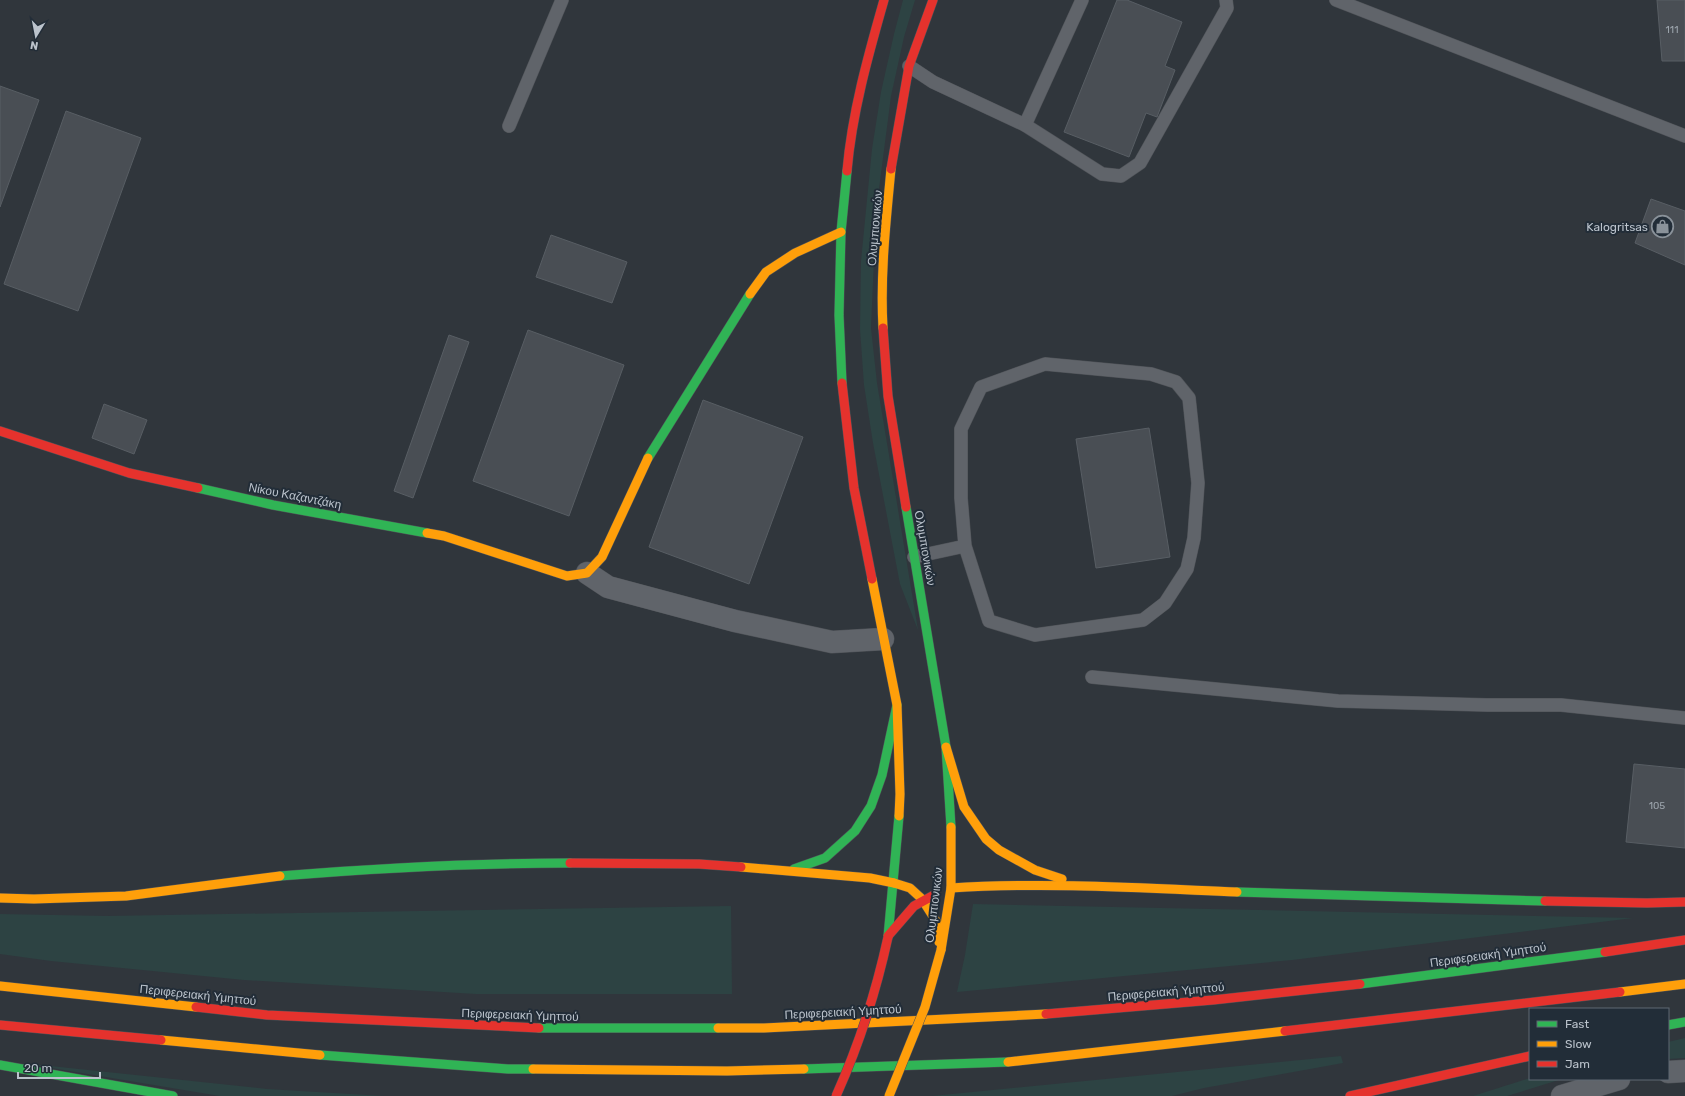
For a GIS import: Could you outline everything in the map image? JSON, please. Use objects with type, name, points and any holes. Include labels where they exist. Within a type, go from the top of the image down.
[{"type":"main road","points":[[836,1096],[850,1067],[866,1023],[888,937],[894,883],[900,794],[897,705],[854,488],[843,399],[839,315],[841,232],[849,149],[868,54],[884,0]]},
{"type":"main road","name":"Ολυμπιονικών","points":[[889,1096],[925,1007],[941,950],[951,888],[952,841],[946,747],[888,396],[882,310],[884,240],[892,171],[909,66],[933,0]]},
{"type":"main road","points":[[588,573],[602,558],[646,460],[744,303],[766,272],[795,253],[841,232]]},
{"type":"main road","name":"Νίκου Καζαντζάκη","points":[[0,431],[129,473],[273,505],[444,536],[567,576],[588,573]]},
{"type":"main road","points":[[790,871],[825,858],[855,831],[870,806],[882,775],[897,705]]},
{"type":"main road","points":[[946,747],[964,807],[986,839],[999,850],[1035,870],[1080,885]]},
{"type":"main road","points":[[0,898],[34,899],[126,896],[276,876],[392,867],[495,863],[698,864],[870,878],[910,888],[922,899],[936,921],[941,950]]},
{"type":"main road","points":[[888,937],[904,914],[922,899],[951,888],[976,886],[1080,885],[1397,898],[1647,904],[1685,902]]},
{"type":"main road","name":"Περιφερειακή Υμηττού","points":[[0,986],[267,1015],[522,1028],[764,1028],[1027,1016],[1213,1000],[1388,981],[1685,940]]},
{"type":"main road","points":[[0,1025],[292,1053],[508,1069],[727,1071],[1005,1062],[1185,1044],[1685,984]]},
{"type":"main road","points":[[1669,1025],[1685,1022]]},
{"type":"main road","points":[[1350,1096],[1529,1056]]},
{"type":"main road","points":[[0,1065],[173,1096]]},
{"type":"street","points":[[588,573],[608,587],[735,621],[832,642],[883,639]]},
{"type":"street","points":[[1669,1072],[1685,1071]]},
{"type":"street","points":[[1562,1096],[1616,1080]]},
{"type":"lane","points":[[509,126],[562,0]]},
{"type":"lane","points":[[1025,125],[1082,0]]},
{"type":"lane","points":[[909,66],[933,82],[1025,125],[1102,174],[1121,176],[1140,163],[1227,8],[1226,0]]},
{"type":"lane","points":[[1336,0],[1685,136]]},
{"type":"lane","points":[[1045,364],[1151,374],[1176,382],[1189,398],[1198,483],[1194,538],[1187,569],[1165,603],[1143,620],[1035,635],[989,621],[965,546],[961,498],[961,429],[981,387],[1045,364]]},
{"type":"lane","points":[[914,557],[965,546]]},
{"type":"lane","points":[[1092,677],[1338,701],[1486,705],[1562,705],[1685,718]]},
{"type":"green space","points":[[903,0],[915,0],[904,37],[891,96],[876,212],[871,328],[877,383],[918,630],[900,584],[873,443],[864,385],[860,329],[861,261],[872,149],[881,92]]},
{"type":"green space","points":[[973,904],[1633,918],[1292,960],[957,992],[965,955]]},
{"type":"green space","points":[[731,906],[732,994],[476,994],[244,980],[51,961],[0,954],[0,914],[107,916]]},
{"type":"green space","points":[[1685,1038],[1685,1058],[1669,1059],[1669,1042]]},
{"type":"green space","points":[[1341,1056],[1343,1063],[1204,1088],[1172,1096],[932,1096]]},
{"type":"green space","points":[[22,1063],[267,1089],[384,1096],[220,1096]]},
{"type":"green space","points":[[1529,1078],[1529,1080],[1559,1080],[1507,1096],[1473,1096]]},
{"type":"building","points":[[1117,0],[1127,0],[1182,22],[1165,66],[1175,70],[1157,117],[1146,113],[1129,157],[1064,132]]},
{"type":"building","points":[[1657,0],[1685,0],[1685,61],[1662,61]]},
{"type":"building","points":[[0,86],[39,100],[0,207]]},
{"type":"building","points":[[66,111],[141,138],[78,311],[4,284]]},
{"type":"building","name":"Kalogritsas","points":[[1651,199],[1685,211],[1685,265],[1635,243]]},
{"type":"building","points":[[551,235],[627,262],[612,303],[536,277]]},
{"type":"building","points":[[528,330],[624,365],[569,516],[473,481]]},
{"type":"building","points":[[449,335],[469,342],[413,498],[394,491]]},
{"type":"building","points":[[703,400],[803,437],[749,584],[649,547]]},
{"type":"building","points":[[104,404],[147,420],[134,454],[92,438]]},
{"type":"building","points":[[1149,428],[1170,557],[1096,568],[1076,439]]},
{"type":"building","points":[[1634,764],[1685,769],[1685,848],[1626,842]]},
{"type":"traffic: fast","points":[[842,383],[839,315],[841,232],[847,171]]},
{"type":"traffic: fast","points":[[648,458],[750,294]]},
{"type":"traffic: fast","points":[[198,488],[273,505],[427,533]]},
{"type":"traffic: fast","points":[[906,507],[946,747],[951,827]]},
{"type":"traffic: fast","points":[[794,869],[825,858],[855,831],[871,806],[882,775],[897,705]]},
{"type":"traffic: fast","points":[[888,937],[899,816]]},
{"type":"traffic: fast","points":[[280,876],[425,866],[570,863]]},
{"type":"traffic: fast","points":[[1237,892],[1545,901]]},
{"type":"traffic: fast","points":[[1360,984],[1605,952]]},
{"type":"traffic: fast","points":[[1669,1025],[1685,1022]]},
{"type":"traffic: fast","points":[[539,1028],[718,1028]]},
{"type":"traffic: fast","points":[[320,1055],[508,1069],[533,1069]]},
{"type":"traffic: fast","points":[[804,1069],[1008,1062]]},
{"type":"traffic: fast","points":[[0,1065],[173,1096]]},
{"type":"traffic: slow","points":[[883,328],[883,268],[891,169]]},
{"type":"traffic: slow","points":[[750,294],[766,272],[795,253],[841,232]]},
{"type":"traffic: slow","points":[[427,533],[444,536],[567,576],[587,573],[602,557],[648,458]]},
{"type":"traffic: slow","points":[[872,579],[897,705],[900,794],[899,816]]},
{"type":"traffic: slow","points":[[946,747],[964,807],[986,839],[999,850],[1035,870],[1062,879]]},
{"type":"traffic: slow","points":[[941,950],[951,888],[951,827]]},
{"type":"traffic: slow","points":[[741,867],[870,878],[894,883]]},
{"type":"traffic: slow","points":[[0,898],[34,899],[126,896],[280,876]]},
{"type":"traffic: slow","points":[[894,883],[910,888],[922,899],[936,921],[939,942]]},
{"type":"traffic: slow","points":[[951,888],[987,886],[1058,886],[1129,887],[1237,892]]},
{"type":"traffic: slow","points":[[889,1096],[925,1007],[941,950]]},
{"type":"traffic: slow","points":[[1620,992],[1685,984]]},
{"type":"traffic: slow","points":[[0,986],[196,1007]]},
{"type":"traffic: slow","points":[[718,1028],[764,1028],[1046,1014]]},
{"type":"traffic: slow","points":[[1008,1062],[1285,1031]]},
{"type":"traffic: slow","points":[[161,1040],[320,1055]]},
{"type":"traffic: slow","points":[[533,1069],[727,1071],[804,1069]]},
{"type":"traffic: jam","points":[[847,171],[849,149],[857,106],[884,0]]},
{"type":"traffic: jam","points":[[891,169],[909,66],[933,0]]},
{"type":"traffic: jam","points":[[883,328],[888,396],[906,507]]},
{"type":"traffic: jam","points":[[842,383],[854,488],[872,579]]},
{"type":"traffic: jam","points":[[0,431],[129,473],[198,488]]},
{"type":"traffic: jam","points":[[570,863],[699,864],[741,867]]},
{"type":"traffic: jam","points":[[888,936],[914,906],[936,894]]},
{"type":"traffic: jam","points":[[1545,901],[1647,903],[1685,902]]},
{"type":"traffic: jam","points":[[836,1096],[866,1018],[888,937]]},
{"type":"traffic: jam","points":[[1605,952],[1685,940]]},
{"type":"traffic: jam","points":[[1046,1014],[1213,1000],[1360,984]]},
{"type":"traffic: jam","points":[[1285,1031],[1620,992]]},
{"type":"traffic: jam","points":[[196,1007],[267,1015],[539,1028]]},
{"type":"traffic: jam","points":[[0,1025],[161,1040]]},
{"type":"traffic: jam","points":[[1350,1096],[1529,1056]]},
{"type":"place","name":"Kalogritsas","points":[[1663,227]]}]
